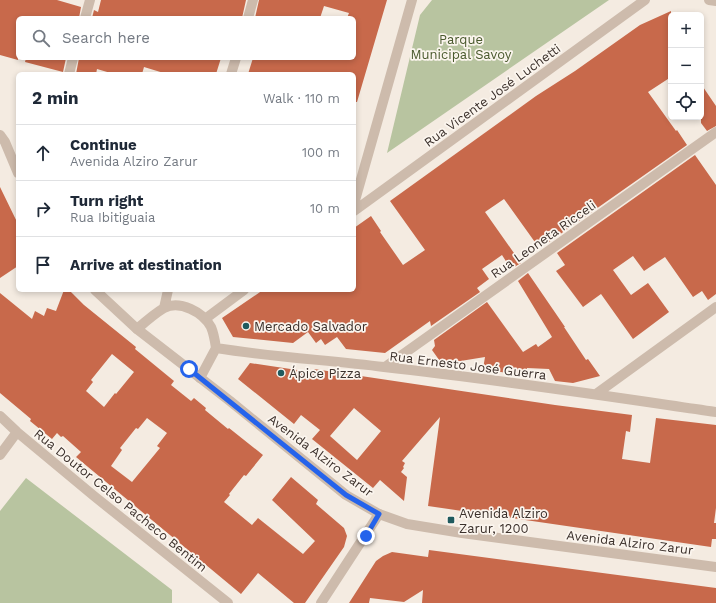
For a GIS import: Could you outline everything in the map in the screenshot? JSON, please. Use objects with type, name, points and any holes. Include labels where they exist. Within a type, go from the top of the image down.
[{"type":"street","points":[[86,16],[90,0]]},
{"type":"street","points":[[249,16],[254,0]]},
{"type":"street","points":[[356,197],[412,0]]},
{"type":"street","name":"Rua Vicente José Luchetti","points":[[356,210],[645,0]]},
{"type":"street","points":[[710,0],[716,1]]},
{"type":"street","points":[[70,72],[72,60]]},
{"type":"street","points":[[232,72],[235,60]]},
{"type":"street","name":"Rua Leoneta Ricceli","points":[[385,367],[716,132]]},
{"type":"street","points":[[0,135],[5,142],[16,168]]},
{"type":"street","name":"Avenida Alziro Zarur","points":[[97,292],[137,329],[346,495],[379,514],[407,524],[462,533],[716,567]]},
{"type":"street","points":[[164,308],[168,292]]},
{"type":"street","points":[[205,319],[241,292]]},
{"type":"street","points":[[137,329],[164,308],[172,305],[183,306],[193,310],[205,319],[211,328],[216,348],[200,378]]},
{"type":"street","points":[[596,394],[716,307]]},
{"type":"street","name":"Rua Ernesto José Guerra","points":[[216,348],[385,367],[596,394],[716,412]]},
{"type":"street","name":"Rua Doutor Celso Pacheco Bentim","points":[[0,416],[94,496],[228,603]]},
{"type":"street","points":[[0,455],[17,432]]},
{"type":"street","points":[[321,603],[379,514]]},
{"type":"street","points":[[213,603],[214,592]]},
{"type":"green space","name":"Parque Municipal Savoy","points":[[432,0],[609,0],[387,153],[420,15]]},
{"type":"green space","points":[[26,478],[172,590],[172,603],[0,603],[0,511]]},
{"type":"building","points":[[0,0],[57,0],[81,7],[79,16],[16,16],[16,59],[0,55]]},
{"type":"building","points":[[101,0],[246,0],[242,16],[92,16],[94,10],[98,12]]},
{"type":"building","points":[[259,0],[387,0],[357,102],[356,72],[249,72],[252,60],[356,60],[356,16],[348,16],[349,13],[324,6],[321,16],[255,16]]},
{"type":"building","points":[[668,12],[668,79],[648,92],[687,145],[549,242],[547,238],[537,245],[504,199],[485,212],[521,263],[511,269],[502,255],[482,269],[489,279],[477,288],[480,292],[431,326],[430,321],[385,353],[346,349],[337,337],[325,345],[321,339],[316,343],[308,332],[293,343],[233,337],[222,318],[260,292],[356,292],[356,227],[371,216],[381,231],[380,232],[403,265],[425,250],[390,201],[536,96],[575,71],[640,25]]},
{"type":"building","points":[[26,60],[66,60],[63,72],[25,62]]},
{"type":"building","points":[[79,60],[220,60],[217,72],[160,72],[144,67],[143,72],[107,72],[97,69],[96,72],[76,72]]},
{"type":"building","points":[[704,88],[716,106],[716,126],[707,131],[701,123],[701,120],[704,120]]},
{"type":"building","points":[[695,155],[716,185],[716,294],[708,300],[702,291],[693,297],[665,257],[644,271],[633,256],[613,270],[631,295],[648,283],[669,312],[633,339],[601,294],[583,307],[556,271],[565,265],[557,253]]},
{"type":"building","points":[[0,187],[16,220],[16,267],[0,278]]},
{"type":"building","points":[[528,273],[586,360],[588,359],[600,376],[573,383],[555,381],[549,369],[527,368],[526,376],[483,369],[485,357],[442,364],[432,350],[435,346],[434,340],[487,302],[523,352],[536,344],[538,347],[552,337],[518,281]]},
{"type":"building","points":[[63,292],[71,292],[84,305],[136,347],[135,349],[174,381],[171,385],[191,401],[194,398],[206,408],[205,410],[228,429],[229,428],[263,455],[246,476],[244,475],[224,502],[252,525],[258,518],[303,554],[315,541],[272,500],[291,477],[318,500],[316,504],[344,528],[347,536],[344,547],[305,603],[294,603],[258,573],[241,594],[76,457],[81,452],[63,436],[61,437],[57,433],[52,439],[0,393],[0,293],[32,319],[35,311],[44,316],[47,308],[56,311]],"holes":[[[112,354],[134,372],[104,407],[86,391],[93,382],[91,380]],[[147,418],[167,433],[157,446],[160,448],[132,482],[111,466],[122,450],[120,448],[136,428],[138,429]]]},
{"type":"building","points":[[250,363],[317,373],[314,369],[632,415],[630,432],[626,431],[622,459],[650,463],[656,418],[716,425],[716,508],[714,523],[716,523],[716,539],[712,539],[711,547],[428,506],[440,417],[402,461],[405,463],[401,472],[407,477],[404,501],[380,480],[373,488],[312,439],[320,430],[301,415],[294,424],[238,379]],"holes":[[[354,408],[381,431],[357,460],[330,436]]]},
{"type":"building","points":[[429,550],[716,588],[716,603],[422,603],[423,590],[404,602],[370,598],[369,603],[349,603],[376,561],[383,556],[392,552],[428,557]]},
{"type":"place","name":"Mercado Salvador","points":[[246,326]]},
{"type":"place","name":"Ápice Pizza","points":[[281,373]]},
{"type":"place","name":"Avenida Alziro Zarur, 1200","points":[[451,520]]},
{"type":"route","points":[[189,369],[346,495],[379,514],[366,536]]}]
